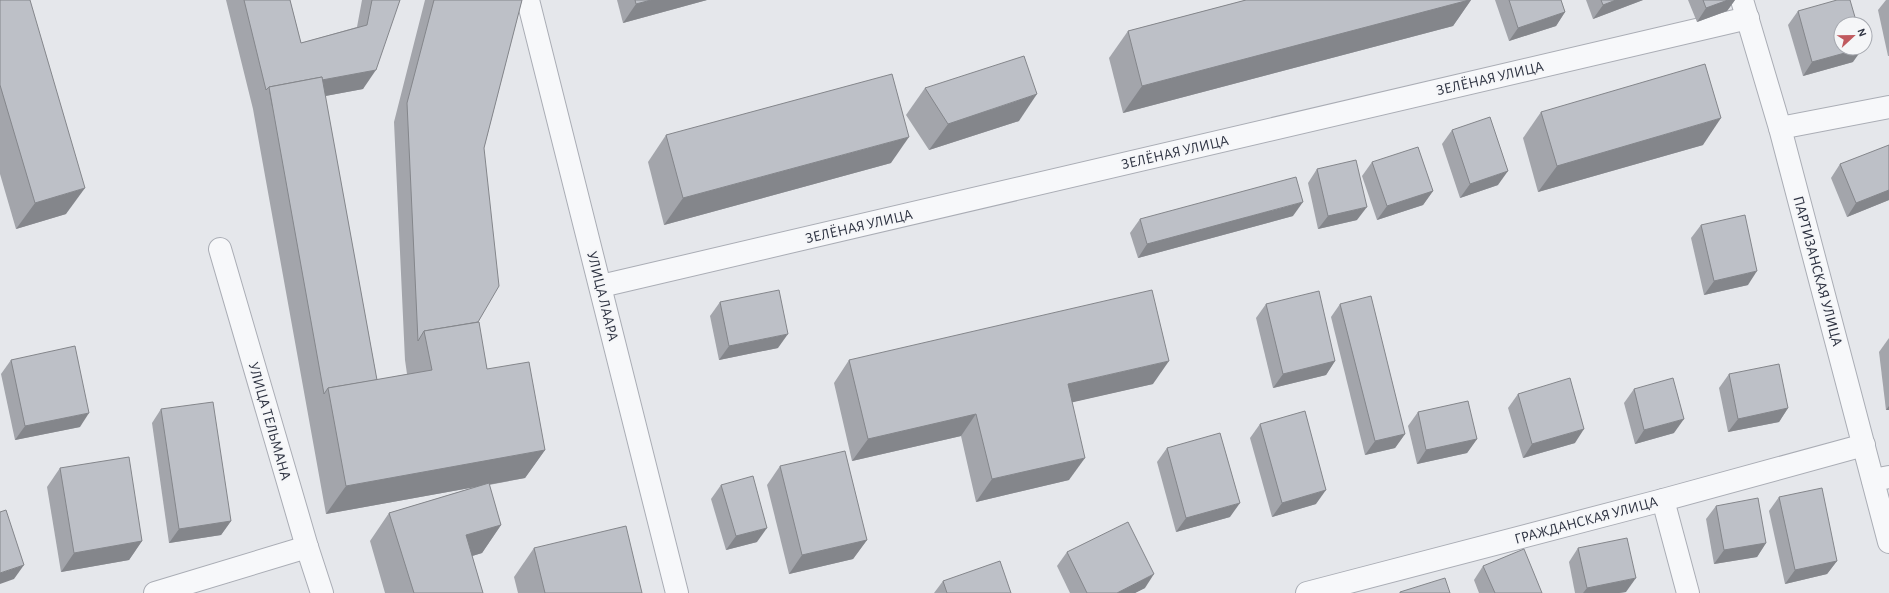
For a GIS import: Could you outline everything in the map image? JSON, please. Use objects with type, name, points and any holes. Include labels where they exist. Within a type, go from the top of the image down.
[{"type":"street","name":"УЛИЦА ЛААРА","points":[[528,0],[677,593]]},
{"type":"street","name":"ЗЕЛЁНАЯ УЛИЦА","points":[[601,286],[1745,9]]},
{"type":"street","name":"ПАРТИЗАНСКАЯ УЛИЦА","points":[[1745,9],[1780,128],[1864,445],[1881,479],[1889,542]]},
{"type":"street","points":[[1780,128],[1889,107]]},
{"type":"street","name":"УЛИЦА ТЕЛЬМАНА","points":[[220,249],[307,547],[322,593]]},
{"type":"street","name":"ГРАЖДАНСКАЯ УЛИЦА","points":[[1307,593],[1663,500],[1864,445]]},
{"type":"street","points":[[1663,500],[1688,593]]},
{"type":"street","points":[[155,593],[307,547]]},
{"type":"building","points":[[0,0],[30,0],[85,188],[35,203],[0,85]]},
{"type":"building","points":[[244,0],[290,0],[301,43],[367,25],[372,0],[400,0],[376,70],[322,80],[322,77],[269,87],[266,90]]},
{"type":"building","points":[[434,0],[522,0],[484,148],[499,286],[478,322],[424,331],[418,341],[407,103]]},
{"type":"building","points":[[635,0],[651,0],[636,4]]},
{"type":"building","points":[[1246,0],[1469,0],[1142,86],[1128,31]]},
{"type":"building","points":[[1509,0],[1561,0],[1565,12],[1518,28]]},
{"type":"building","points":[[1601,0],[1616,0],[1603,5]]},
{"type":"building","points":[[1703,0],[1728,0],[1706,8]]},
{"type":"building","points":[[1837,0],[1850,0],[1855,16],[1833,16],[1834,56],[1812,62],[1798,11]]},
{"type":"building","points":[[1024,56],[1037,94],[948,124],[925,88]]},
{"type":"building","points":[[1705,64],[1721,118],[1557,166],[1541,112]]},
{"type":"building","points":[[892,74],[909,137],[683,198],[666,135]]},
{"type":"building","points":[[322,77],[377,380],[328,388],[324,394],[269,87]]},
{"type":"building","points":[[1490,117],[1508,171],[1470,184],[1452,130]]},
{"type":"building","points":[[1889,145],[1889,190],[1856,203],[1840,164]]},
{"type":"building","points":[[1418,147],[1433,191],[1387,206],[1372,162]]},
{"type":"building","points":[[1356,160],[1367,207],[1328,216],[1317,169]]},
{"type":"building","points":[[1296,177],[1303,202],[1147,244],[1140,219]]},
{"type":"building","points":[[1745,215],[1757,271],[1714,281],[1701,225]]},
{"type":"building","points":[[779,290],[788,334],[729,346],[720,302]]},
{"type":"building","points":[[1152,290],[1169,361],[1068,384],[1085,458],[992,479],[976,414],[868,439],[849,360]]},
{"type":"building","points":[[1319,291],[1335,361],[1283,374],[1266,304]]},
{"type":"building","points":[[1371,296],[1405,434],[1375,441],[1340,304]]},
{"type":"building","points":[[479,322],[487,369],[529,362],[545,450],[346,486],[328,388],[432,370],[424,331]]},
{"type":"building","points":[[75,346],[89,413],[25,426],[11,360]]},
{"type":"building","points":[[1779,364],[1788,408],[1738,419],[1729,374]]},
{"type":"building","points":[[1570,378],[1584,429],[1532,444],[1518,394]]},
{"type":"building","points":[[1673,378],[1684,419],[1644,430],[1634,389]]},
{"type":"building","points":[[1468,401],[1477,439],[1426,450],[1418,412]]},
{"type":"building","points":[[213,402],[231,521],[179,529],[161,409]]},
{"type":"building","points":[[1305,411],[1326,490],[1282,503],[1260,424]]},
{"type":"building","points":[[1220,433],[1240,503],[1186,518],[1167,448]]},
{"type":"building","points":[[845,451],[867,540],[802,555],[780,466]]},
{"type":"building","points":[[129,457],[142,541],[74,553],[60,468]]},
{"type":"building","points":[[753,476],[767,528],[736,536],[721,485]]},
{"type":"building","points":[[489,483],[501,525],[466,535],[483,593],[414,593],[389,513]]},
{"type":"building","points":[[1822,488],[1837,561],[1795,570],[1779,497]]},
{"type":"building","points":[[1758,498],[1766,543],[1724,550],[1716,506]]},
{"type":"building","points":[[6,510],[24,565],[0,573],[0,512]]},
{"type":"building","points":[[1128,522],[1154,574],[1117,593],[1087,593],[1067,552]]},
{"type":"building","points":[[626,526],[642,593],[545,593],[534,548]]},
{"type":"building","points":[[1627,538],[1636,578],[1587,588],[1578,548]]},
{"type":"building","points":[[1524,549],[1542,593],[1495,593],[1483,566]]},
{"type":"building","points":[[1000,561],[1011,593],[947,593],[943,581]]},
{"type":"building","points":[[1445,578],[1450,593],[1400,593],[1400,592]]}]
